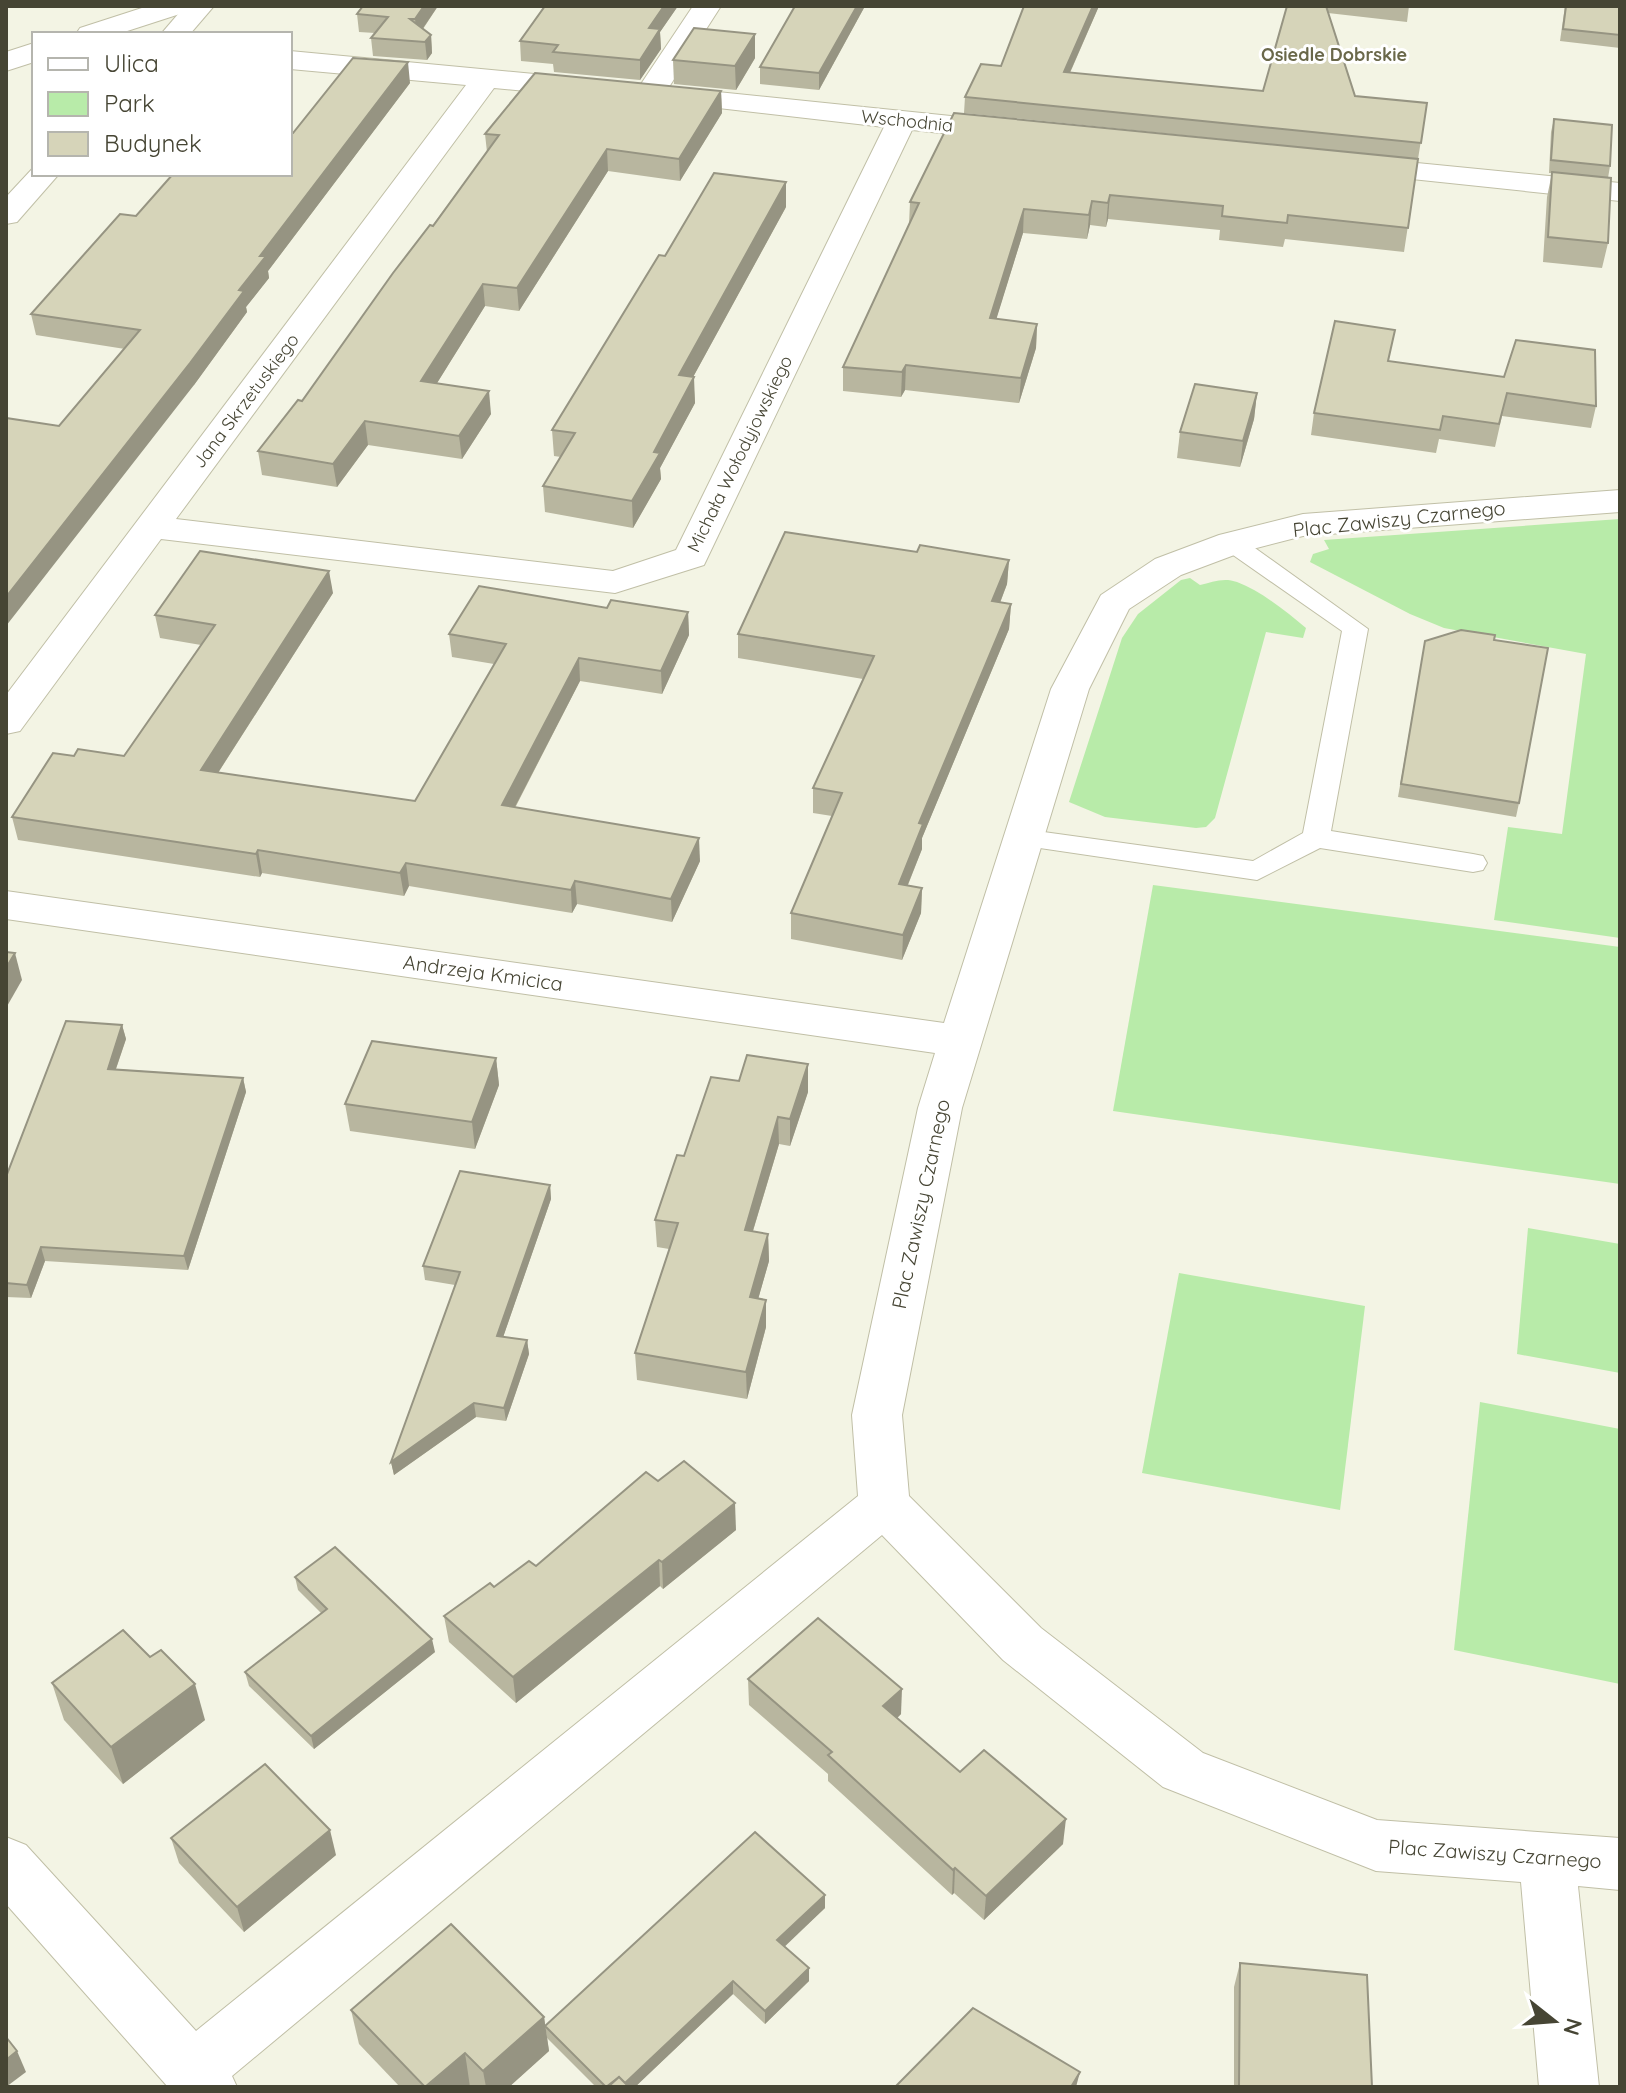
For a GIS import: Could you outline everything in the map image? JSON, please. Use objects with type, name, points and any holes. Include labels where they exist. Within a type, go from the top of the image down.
[{"type":"street","points":[[96,32],[176,6]]},
{"type":"street","points":[[177,32],[200,6]]},
{"type":"street","points":[[650,93],[707,6]]},
{"type":"street","points":[[6,62],[32,53]]},
{"type":"street","name":"Wschodnia","points":[[292,60],[650,93],[1042,135]]},
{"type":"street","name":"Jana Skrzetuskiego","points":[[6,722],[486,79]]},
{"type":"street","name":"Michała Wołodyjowskiego","points":[[152,527],[615,582],[691,557],[902,120]]},
{"type":"street","points":[[1323,163],[1620,192]]},
{"type":"street","points":[[6,215],[42,176]]},
{"type":"street","name":"Plac Zawiszy Czarnego","points":[[1620,501],[1303,525],[1232,543],[1168,567],[1114,603],[1070,689],[940,1108],[877,1415],[884,1504],[1022,1644],[1183,1770],[1376,1845],[1620,1864]]},
{"type":"street","name":"Andrzeja Kmicica","points":[[6,905],[961,1041]]},
{"type":"street","points":[[6,1863],[200,2079],[884,1504]]},
{"type":"street","points":[[1547,1859],[1569,2087]]},
{"type":"lane","points":[[1232,543],[1355,629],[1316,838]]},
{"type":"lane","points":[[1022,838],[1257,871],[1316,838],[1473,863]]},
{"type":"green space","points":[[1620,519],[1620,938],[1494,920],[1508,827],[1562,834],[1586,654],[1444,628],[1410,614],[1310,562],[1313,554],[1329,549],[1324,540]]},
{"type":"green space","points":[[1190,578],[1200,585],[1218,580],[1237,582],[1273,602],[1306,628],[1303,638],[1266,632],[1215,818],[1206,827],[1196,828],[1105,817],[1069,802],[1122,638],[1138,614],[1181,580]]},
{"type":"green space","points":[[1153,885],[1620,947],[1620,1184],[1113,1111]]},
{"type":"green space","points":[[1528,1228],[1620,1244],[1620,1373],[1517,1354]]},
{"type":"green space","points":[[1179,1273],[1365,1306],[1340,1510],[1142,1473]]},
{"type":"green space","points":[[1480,1402],[1620,1429],[1620,1684],[1454,1650]]},
{"type":"building","points":[[363,6],[424,6],[415,19],[410,19],[431,35],[425,42],[371,38],[388,17],[357,14]]},
{"type":"building","points":[[545,6],[664,6],[649,28],[660,29],[640,60],[553,52],[558,45],[520,41]]},
{"type":"building","points":[[795,6],[857,6],[819,73],[760,67]]},
{"type":"building","points":[[1024,6],[1093,6],[1064,72],[1263,91],[1287,6],[1326,6],[1355,96],[1427,103],[1421,143],[965,97],[981,64],[1001,66]]},
{"type":"building","points":[[1566,6],[1620,6],[1620,35],[1563,29]]},
{"type":"building","points":[[694,28],[755,34],[735,66],[673,60]]},
{"type":"building","points":[[353,58],[408,62],[260,256],[266,256],[190,363],[6,597],[6,418],[59,426],[140,330],[31,314],[120,214],[136,216],[171,176],[292,176],[293,133]]},
{"type":"building","points":[[535,73],[721,91],[679,159],[607,149],[517,288],[483,284],[421,381],[489,391],[459,436],[365,421],[333,464],[258,451],[298,400],[302,401],[393,273],[430,225],[433,226],[499,135],[485,134]]},
{"type":"building","points":[[954,113],[1418,159],[1408,228],[1288,215],[1287,223],[1222,216],[1223,206],[1110,195],[1108,203],[1092,201],[1089,215],[1024,209],[990,318],[1037,324],[1021,378],[906,365],[902,372],[843,367],[919,203],[910,202]]},
{"type":"building","points":[[1554,119],[1612,125],[1610,166],[1551,160]]},
{"type":"building","points":[[1552,172],[1611,178],[1608,243],[1548,237]]},
{"type":"building","points":[[714,173],[786,182],[679,375],[694,377],[654,452],[660,453],[632,501],[543,486],[575,433],[552,430],[659,255],[665,256]]},
{"type":"building","points":[[1335,321],[1395,330],[1388,361],[1504,377],[1516,340],[1595,350],[1596,406],[1507,393],[1499,424],[1443,416],[1440,430],[1314,413]]},
{"type":"building","points":[[1195,384],[1257,393],[1243,441],[1180,432]]},
{"type":"building","points":[[785,532],[917,552],[920,545],[1009,560],[992,601],[1011,604],[919,823],[923,824],[899,884],[922,888],[903,935],[791,913],[842,793],[813,788],[874,656],[738,634]]},
{"type":"building","points":[[200,551],[329,571],[201,770],[415,801],[506,644],[449,634],[479,586],[607,608],[611,600],[688,612],[661,671],[579,658],[502,805],[699,838],[671,899],[575,881],[571,890],[406,863],[400,873],[258,850],[256,854],[12,817],[53,753],[74,756],[78,749],[124,756],[215,625],[155,615]]},
{"type":"building","points":[[1461,630],[1495,635],[1494,640],[1548,648],[1519,803],[1401,784],[1425,641]]},
{"type":"building","points":[[6,952],[15,953],[6,968]]},
{"type":"building","points":[[66,1021],[122,1025],[108,1069],[243,1078],[184,1256],[41,1247],[27,1285],[6,1283],[6,1177]]},
{"type":"building","points":[[372,1041],[496,1058],[472,1122],[345,1104]]},
{"type":"building","points":[[747,1055],[808,1064],[790,1119],[778,1117],[745,1230],[768,1234],[750,1297],[766,1300],[746,1372],[635,1353],[678,1223],[655,1220],[677,1155],[684,1156],[711,1077],[739,1081]]},
{"type":"building","points":[[460,1171],[550,1185],[497,1336],[527,1340],[504,1408],[474,1403],[391,1462],[460,1272],[423,1266]]},
{"type":"building","points":[[684,1461],[735,1503],[513,1677],[444,1616],[490,1583],[494,1587],[529,1561],[536,1566],[646,1472],[658,1481]]},
{"type":"building","points":[[335,1547],[432,1639],[311,1736],[245,1672],[327,1609],[295,1577]]},
{"type":"building","points":[[818,1618],[902,1689],[883,1706],[960,1772],[984,1750],[1066,1819],[986,1896],[955,1868],[953,1870],[828,1755],[832,1752],[748,1679]]},
{"type":"building","points":[[123,1630],[150,1657],[161,1650],[195,1684],[111,1747],[52,1683]]},
{"type":"building","points":[[265,1764],[330,1830],[237,1907],[171,1838]]},
{"type":"building","points":[[755,1832],[825,1895],[777,1940],[809,1968],[765,2011],[733,1981],[625,2083],[619,2077],[606,2087],[545,2026]]},
{"type":"building","points":[[451,1924],[544,2017],[483,2071],[465,2053],[425,2087],[351,2010]]},
{"type":"building","points":[[1240,1963],[1367,1975],[1372,2087],[1239,2087]]},
{"type":"building","points":[[973,2008],[1080,2072],[1071,2087],[895,2087]]},
{"type":"building","points":[[6,2037],[17,2051],[6,2060]]},
{"type":"building","points":[[619,2077],[629,2087],[608,2087]]},
{"type":"district","name":"Osiedle Dobrskie","points":[[1334,55]]}]
